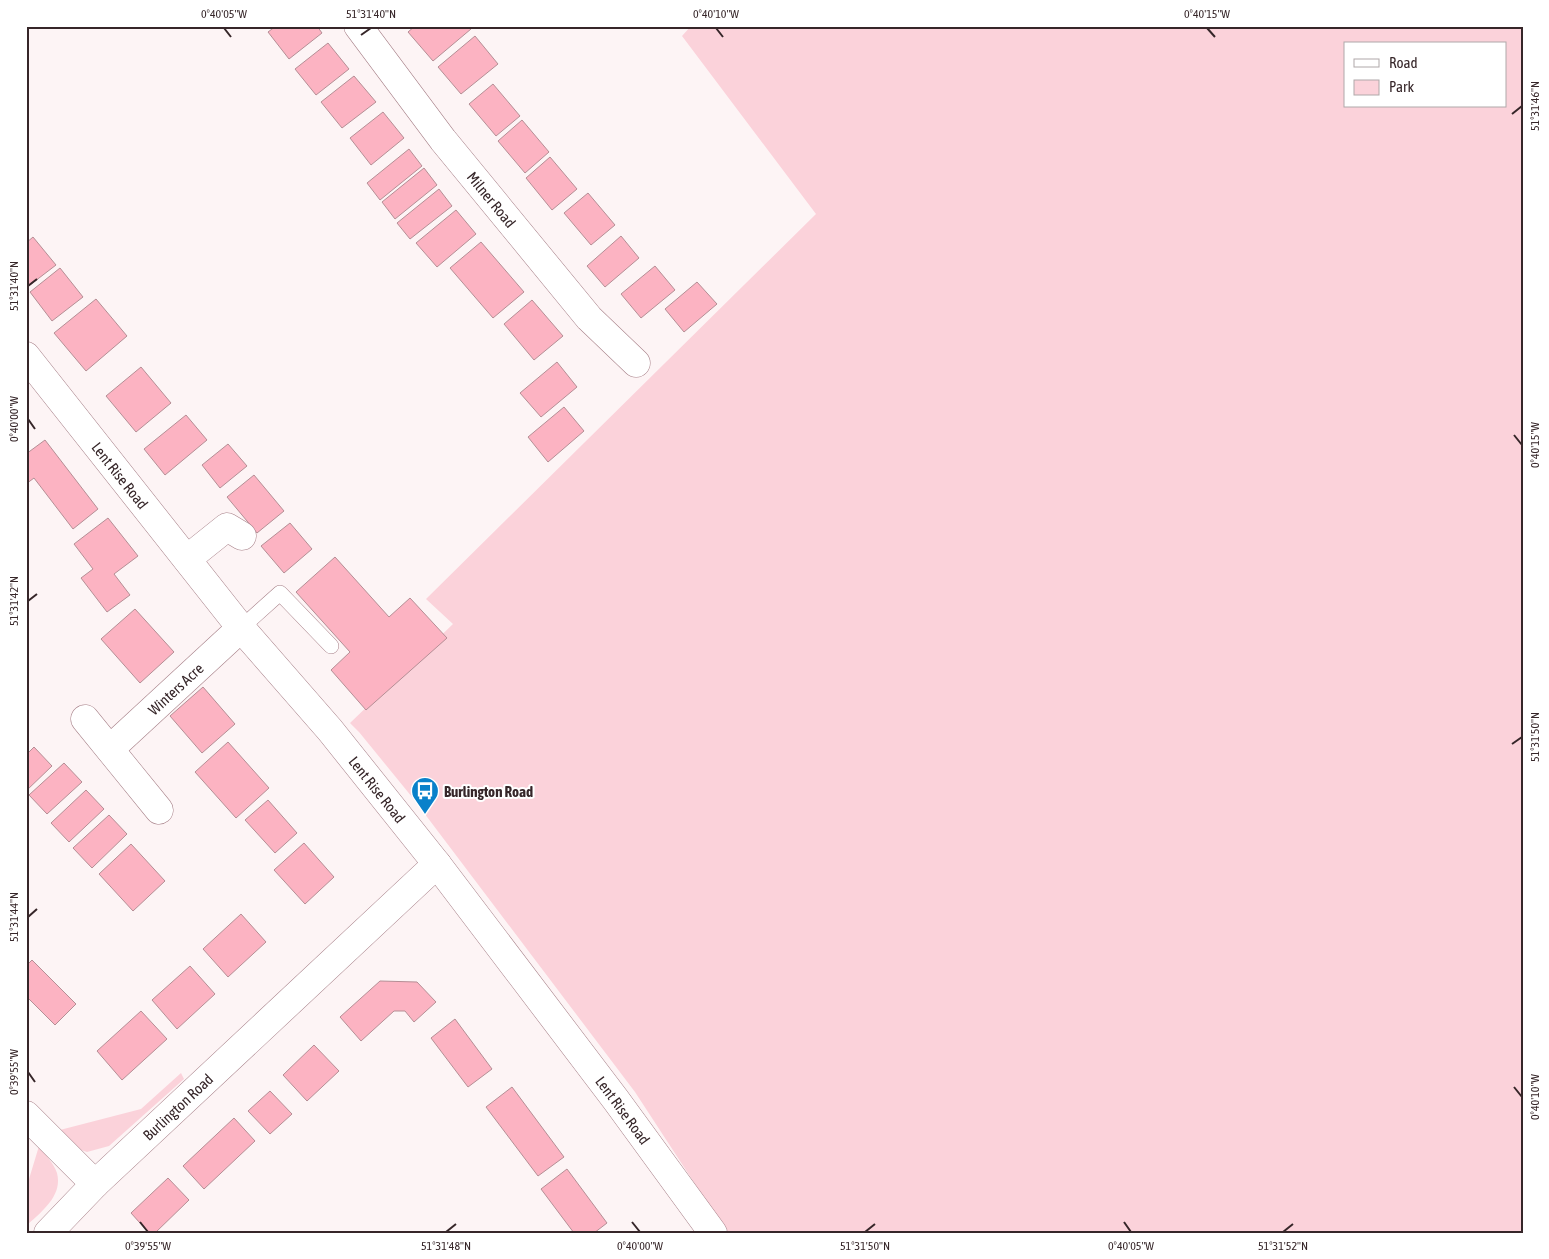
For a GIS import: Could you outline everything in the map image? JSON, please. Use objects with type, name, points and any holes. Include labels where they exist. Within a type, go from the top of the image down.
[{"type":"street","name":"Milner Road","points":[[358,26],[444,140],[589,318],[636,363]]},
{"type":"street","name":"Lent Rise Road","points":[[26,356],[241,628],[330,730],[437,864],[616,1100],[713,1233]]},
{"type":"street","points":[[187,559],[231,525]]},
{"type":"street","name":"Winters Acre","points":[[110,749],[241,628]]},
{"type":"street","points":[[84,719],[158,810]]},
{"type":"street","name":"Burlington Road","points":[[48,1233],[95,1184],[437,864]]},
{"type":"street","points":[[26,1115],[95,1184]]},
{"type":"lane","points":[[241,628],[280,594],[331,646]]},
{"type":"green space","points":[[691,26],[1523,26],[1523,1233],[727,1233],[635,1092],[412,797],[350,723],[453,624],[426,599],[816,214],[682,36]]},
{"type":"green space","points":[[181,1073],[184,1079],[109,1146],[87,1152],[72,1147],[56,1131],[141,1109]]},
{"type":"green space","points":[[39,1146],[56,1170],[57,1189],[49,1203],[26,1226],[26,1189]]},
{"type":"building","points":[[276,26],[317,26],[322,33],[289,59],[268,32]]},
{"type":"building","points":[[415,26],[468,26],[471,29],[433,61],[408,32]]},
{"type":"building","points":[[475,36],[498,64],[461,94],[438,67]]},
{"type":"building","points":[[328,43],[349,69],[316,95],[295,69]]},
{"type":"building","points":[[354,76],[376,102],[342,128],[321,102]]},
{"type":"building","points":[[493,84],[520,116],[496,136],[469,104]]},
{"type":"building","points":[[383,112],[404,138],[371,165],[350,138]]},
{"type":"building","points":[[522,120],[549,152],[525,173],[498,141]]},
{"type":"building","points":[[409,149],[422,166],[380,200],[367,183]]},
{"type":"building","points":[[550,157],[577,189],[552,210],[526,178]]},
{"type":"building","points":[[424,168],[437,185],[395,219],[382,202]]},
{"type":"building","points":[[439,189],[452,206],[410,239],[397,223]]},
{"type":"building","points":[[588,193],[615,225],[591,245],[564,213]]},
{"type":"building","points":[[456,210],[476,234],[437,267],[416,243]]},
{"type":"building","points":[[621,236],[639,258],[605,287],[587,266]]},
{"type":"building","points":[[33,237],[56,265],[26,288],[26,243]]},
{"type":"building","points":[[481,242],[524,292],[493,318],[450,268]]},
{"type":"building","points":[[655,266],[675,290],[641,318],[621,294]]},
{"type":"building","points":[[60,268],[83,297],[52,321],[30,292]]},
{"type":"building","points":[[697,282],[717,304],[684,332],[665,309]]},
{"type":"building","points":[[96,299],[127,336],[86,371],[54,333]]},
{"type":"building","points":[[532,300],[563,336],[534,360],[504,324]]},
{"type":"building","points":[[557,362],[577,387],[541,417],[520,393]]},
{"type":"building","points":[[141,367],[171,403],[136,432],[106,396]]},
{"type":"building","points":[[564,407],[584,431],[548,462],[528,437]]},
{"type":"building","points":[[186,415],[207,440],[165,475],[144,449]]},
{"type":"building","points":[[45,440],[98,509],[73,529],[34,478],[26,484],[26,454]]},
{"type":"building","points":[[228,444],[247,466],[220,488],[202,465]]},
{"type":"building","points":[[254,475],[284,511],[257,533],[227,497]]},
{"type":"building","points":[[108,518],[138,556],[114,574],[130,595],[107,612],[81,578],[93,569],[74,544]]},
{"type":"building","points":[[290,523],[312,549],[284,573],[261,546]]},
{"type":"building","points":[[335,557],[389,617],[410,598],[447,638],[366,710],[331,670],[350,652],[296,592]]},
{"type":"building","points":[[135,609],[174,652],[140,683],[101,639]]},
{"type":"building","points":[[203,687],[235,724],[202,753],[170,716]]},
{"type":"building","points":[[228,742],[269,788],[236,818],[195,772]]},
{"type":"building","points":[[34,747],[52,766],[26,791],[26,755]]},
{"type":"building","points":[[64,763],[82,782],[47,814],[29,795]]},
{"type":"building","points":[[86,790],[104,809],[69,842],[51,823]]},
{"type":"building","points":[[268,800],[297,833],[275,853],[245,820]]},
{"type":"building","points":[[109,815],[127,834],[92,868],[73,848]]},
{"type":"building","points":[[304,843],[334,877],[305,904],[274,870]]},
{"type":"building","points":[[131,844],[165,881],[133,911],[99,874]]},
{"type":"building","points":[[241,914],[266,942],[228,977],[203,949]]},
{"type":"building","points":[[32,960],[76,1004],[55,1025],[26,996],[26,966]]},
{"type":"building","points":[[190,966],[215,994],[177,1029],[152,1000]]},
{"type":"building","points":[[380,981],[417,982],[436,1002],[414,1022],[405,1011],[394,1011],[361,1041],[340,1017]]},
{"type":"building","points":[[141,1011],[167,1039],[122,1080],[97,1051]]},
{"type":"building","points":[[455,1019],[492,1069],[468,1087],[431,1038]]},
{"type":"building","points":[[314,1045],[339,1071],[307,1101],[283,1075]]},
{"type":"building","points":[[512,1087],[564,1157],[538,1176],[486,1107]]},
{"type":"building","points":[[270,1091],[292,1114],[270,1134],[248,1111]]},
{"type":"building","points":[[234,1118],[255,1141],[204,1189],[183,1166]]},
{"type":"building","points":[[567,1169],[607,1223],[594,1233],[574,1233],[541,1189]]},
{"type":"building","points":[[168,1178],[189,1200],[155,1233],[149,1233],[131,1213]]},
{"type":"place","name":"Burlington Road","points":[[425,815]]}]
